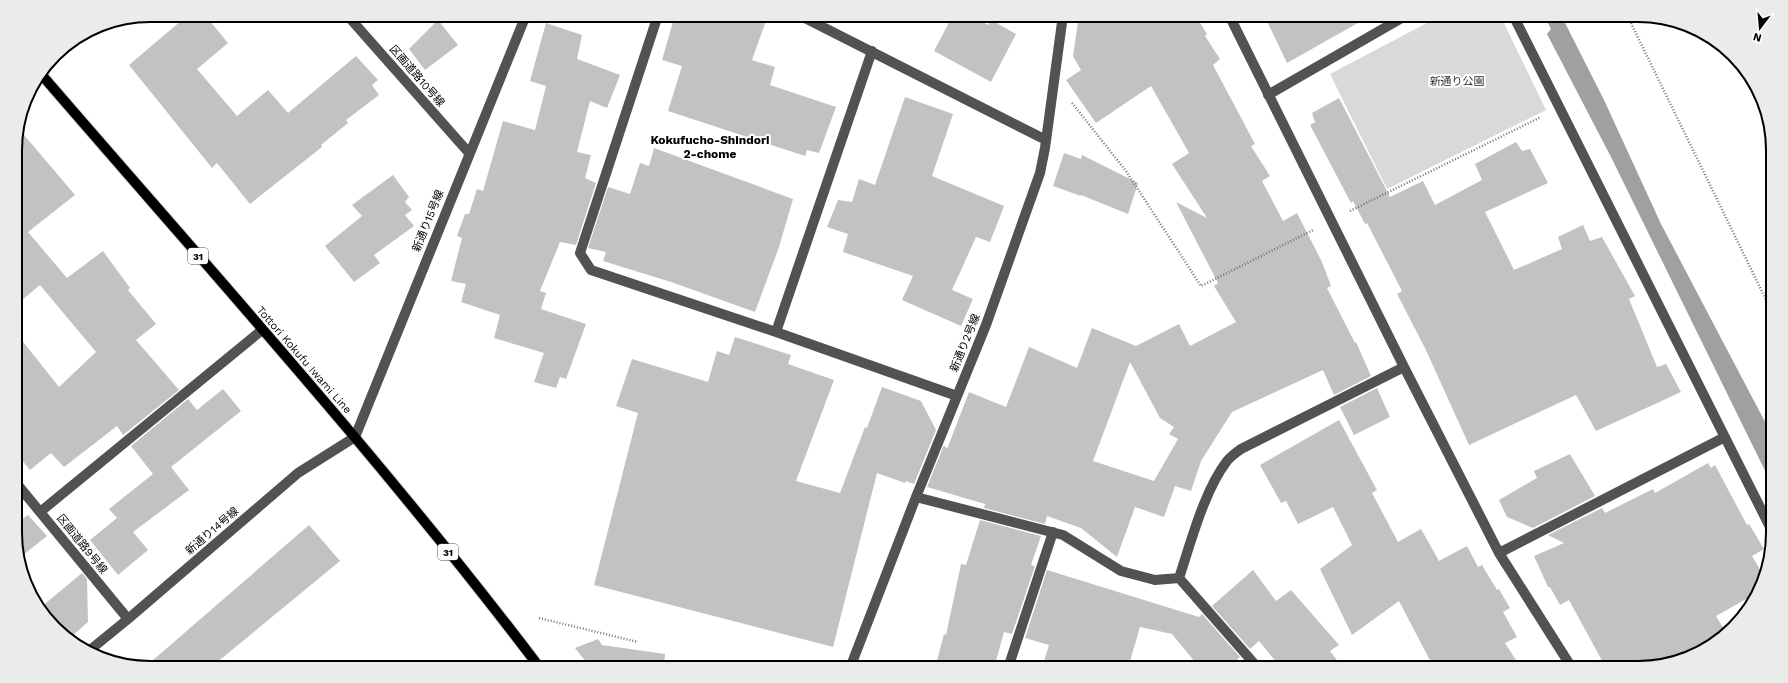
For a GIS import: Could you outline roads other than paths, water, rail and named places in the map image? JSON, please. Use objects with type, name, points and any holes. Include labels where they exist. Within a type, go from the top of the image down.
[{"type":"main road","name":"Tottori Kokufu Iwami Line","points":[[44,78],[355,437],[494,607],[535,661]]},
{"type":"street","name":"区画道路10号線","points":[[353,22],[469,153]]},
{"type":"street","name":"新通り15号線","points":[[355,437],[523,22]]},
{"type":"street","points":[[656,22],[580,253],[591,270],[776,332],[957,396]]},
{"type":"street","points":[[813,22],[1046,140]]},
{"type":"street","name":"新通り2号線","points":[[853,661],[916,497],[986,324],[1040,173],[1062,22]]},
{"type":"street","points":[[1232,22],[1404,367],[1500,553],[1568,661]]},
{"type":"street","points":[[1268,95],[1395,22]]},
{"type":"street","points":[[1517,22],[1766,518]]},
{"type":"street","points":[[776,332],[872,51]]},
{"type":"street","points":[[40,512],[262,330]]},
{"type":"street","points":[[1179,578],[1195,528],[1214,483],[1228,460],[1242,449],[1404,367]]},
{"type":"street","name":"新通り14号線","points":[[93,648],[298,473],[355,437]]},
{"type":"street","points":[[1500,553],[1725,437]]},
{"type":"street","name":"区画道路9号線","points":[[22,490],[128,619]]},
{"type":"street","points":[[916,497],[1063,535],[1122,571],[1154,580],[1179,578]]},
{"type":"street","points":[[1010,661],[1053,532]]},
{"type":"street","points":[[1179,578],[1252,661]]},
{"type":"district","name":"Kokufucho-Shindori 2-chome","points":[[710,147]]},
{"type":"park label","name":"新通り公園","points":[[1457,81]]}]
